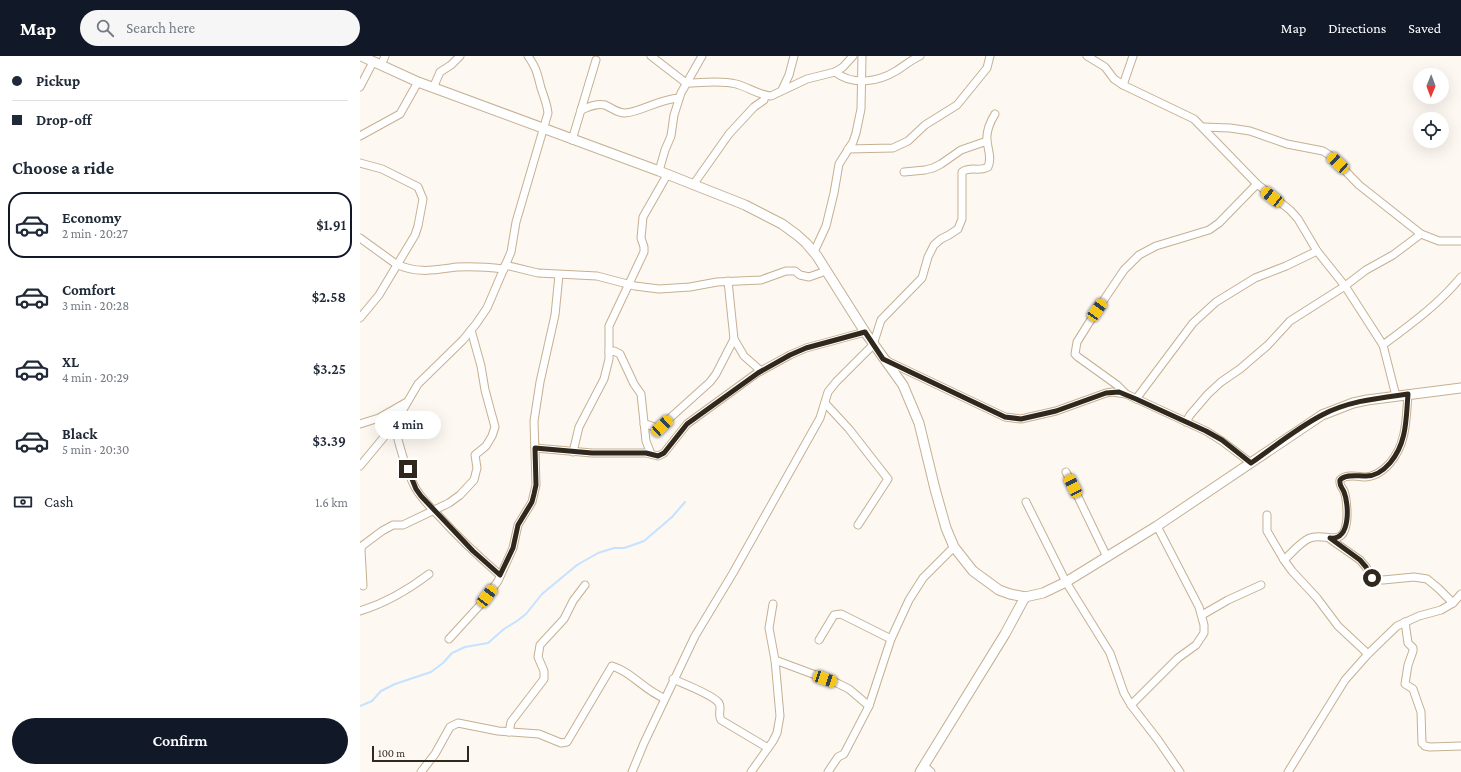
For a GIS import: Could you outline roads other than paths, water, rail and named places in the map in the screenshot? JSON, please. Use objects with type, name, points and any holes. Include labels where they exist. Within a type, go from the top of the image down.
[{"type":"street","points":[[361,56],[433,88],[745,205],[777,222],[796,235],[814,252],[883,359],[903,385],[914,410],[946,528],[954,547],[973,571],[999,590],[1010,594],[1024,597],[1043,593],[1066,582],[1157,526],[1322,414],[1353,403],[1408,394],[1461,388]]},
{"type":"street","points":[[360,87],[377,64],[385,56]]},
{"type":"street","points":[[433,88],[440,72],[451,65],[460,56]]},
{"type":"street","points":[[360,466],[394,425],[418,384],[471,330],[489,304],[505,267],[511,252],[516,222],[548,113],[547,104],[536,68],[528,56]]},
{"type":"street","points":[[651,56],[686,83],[720,82],[735,84],[771,96],[807,79],[835,72],[843,67],[853,56]]},
{"type":"street","points":[[573,452],[579,427],[604,379],[609,352],[609,326],[644,252],[641,238],[644,214],[663,173],[665,150],[672,136],[674,115],[679,98],[702,56]]},
{"type":"street","points":[[780,92],[789,75],[794,56]]},
{"type":"street","points":[[814,252],[826,226],[839,164],[853,142],[859,118],[862,82],[862,56]]},
{"type":"street","points":[[835,72],[842,77],[862,82],[883,78],[920,56]]},
{"type":"street","points":[[848,150],[893,148],[908,141],[925,125],[957,105],[988,68],[990,56]]},
{"type":"street","points":[[1087,56],[1105,67],[1114,79],[1122,85],[1182,112],[1194,119],[1203,126],[1257,184],[1290,210],[1298,219],[1317,251],[1345,286],[1383,344],[1396,396]]},
{"type":"street","points":[[1122,85],[1133,56]]},
{"type":"street","points":[[572,140],[596,60]]},
{"type":"street","points":[[360,136],[400,114],[418,82]]},
{"type":"street","points":[[693,185],[729,134],[754,107],[764,100],[765,95]]},
{"type":"street","points":[[581,110],[600,104],[626,113],[665,100],[679,98]]},
{"type":"street","points":[[632,772],[664,698],[695,636],[820,418],[828,392],[873,344],[881,320],[922,278],[928,257],[934,245],[958,229],[962,219],[962,172],[970,169],[980,170],[988,167],[990,157],[987,131],[996,114]]},
{"type":"street","points":[[1203,126],[1250,131],[1287,144],[1323,151],[1359,185],[1421,234],[1439,241],[1461,241]]},
{"type":"street","points":[[904,172],[933,168],[961,150],[987,141]]},
{"type":"street","points":[[360,163],[382,169],[415,185],[420,191],[423,200],[415,235],[396,264],[381,292],[360,318]]},
{"type":"street","points":[[1251,463],[1222,440],[1126,394],[1117,385],[1075,354],[1077,342],[1097,310],[1124,270],[1139,255],[1156,246],[1209,230],[1219,223],[1257,184]]},
{"type":"street","points":[[1186,422],[1208,394],[1268,345],[1290,321],[1345,286],[1366,270],[1393,255],[1421,234]]},
{"type":"street","points":[[360,238],[396,264],[418,271],[432,271],[472,266],[505,267],[558,275],[597,276],[628,284],[659,289],[690,287],[728,281],[761,280],[786,271],[796,271],[800,275],[809,276],[826,271]]},
{"type":"street","points":[[1136,399],[1193,323],[1216,302],[1255,278],[1286,266],[1317,251]]},
{"type":"street","points":[[450,639],[494,587],[513,548],[518,525],[532,502],[536,485],[534,421],[540,382],[555,315],[558,275]]},
{"type":"street","points":[[1383,344],[1432,307],[1461,277]]},
{"type":"street","points":[[728,281],[734,339],[744,356],[761,370]]},
{"type":"street","points":[[363,586],[362,546],[382,531],[393,525],[403,525],[449,503],[472,482],[477,468],[475,455],[486,446],[494,431],[495,423],[485,390],[481,366],[471,330]]},
{"type":"street","points":[[535,448],[573,452],[651,454],[658,456],[664,453],[687,424],[761,370],[806,348],[865,332]]},
{"type":"street","points":[[644,424],[649,424],[655,428],[660,428],[710,382],[716,374],[734,339]]},
{"type":"street","points":[[609,352],[617,352],[620,354],[634,384],[641,394],[646,441],[651,454]]},
{"type":"street","points":[[883,359],[1005,417],[1014,419],[1021,419],[1056,411],[1112,392],[1126,394]]},
{"type":"street","points":[[1284,560],[1305,541],[1312,537],[1319,536],[1338,538],[1341,535],[1346,525],[1344,492],[1341,487],[1340,480],[1346,476],[1368,476],[1380,473],[1390,463],[1400,449],[1404,436],[1408,394]]},
{"type":"street","points":[[360,424],[386,414],[408,401]]},
{"type":"street","points":[[825,403],[849,428],[888,479],[858,525]]},
{"type":"street","points":[[394,425],[403,457],[412,481],[421,496],[482,560],[500,575]]},
{"type":"street","points":[[1066,472],[1107,557]]},
{"type":"street","points":[[1026,502],[1066,582],[1110,653],[1117,675],[1131,705],[1180,772]]},
{"type":"street","points":[[1266,515],[1267,531],[1292,571],[1318,598],[1338,626],[1368,654]]},
{"type":"street","points":[[1131,705],[1178,658],[1196,645],[1204,633],[1202,615],[1157,526]]},
{"type":"street","points":[[1330,538],[1360,560],[1372,578],[1383,580],[1420,577],[1432,583],[1453,603]]},
{"type":"street","points":[[828,772],[838,758],[844,754],[869,706],[891,639],[909,600],[923,578],[954,547]]},
{"type":"street","points":[[360,611],[377,605],[403,592],[429,574]]},
{"type":"street","points":[[1202,615],[1261,584]]},
{"type":"street","points":[[509,732],[511,722],[544,679],[544,671],[538,657],[540,645],[564,619],[573,601],[585,585]]},
{"type":"street","points":[[1288,772],[1345,680],[1368,654],[1397,626],[1419,616],[1441,610],[1453,603],[1461,594]]},
{"type":"street","points":[[925,770],[998,646],[1024,597]]},
{"type":"street","points":[[751,772],[777,733],[780,716],[775,660],[769,628],[773,604]]},
{"type":"street","points":[[819,640],[834,615],[841,614],[891,639]]},
{"type":"street","points":[[1405,622],[1408,643],[1413,648],[1405,684],[1413,690],[1421,712],[1422,742],[1425,746],[1430,747],[1461,746]]},
{"type":"street","points":[[775,660],[837,683],[849,689],[869,706]]},
{"type":"street","points":[[421,772],[435,754],[447,731],[453,724],[458,723],[488,730],[539,734],[561,743],[568,742],[612,666],[628,675],[652,693],[664,698]]},
{"type":"street","points":[[674,679],[718,702],[720,706],[719,714],[721,720],[768,748]]},
{"type":"waterway","points":[[360,706],[372,701],[381,691],[395,684],[431,672],[443,663],[452,653],[465,647],[488,643],[504,629],[526,614],[542,594],[577,565],[598,553],[614,548],[624,548],[644,541],[672,517],[685,502]]}]
